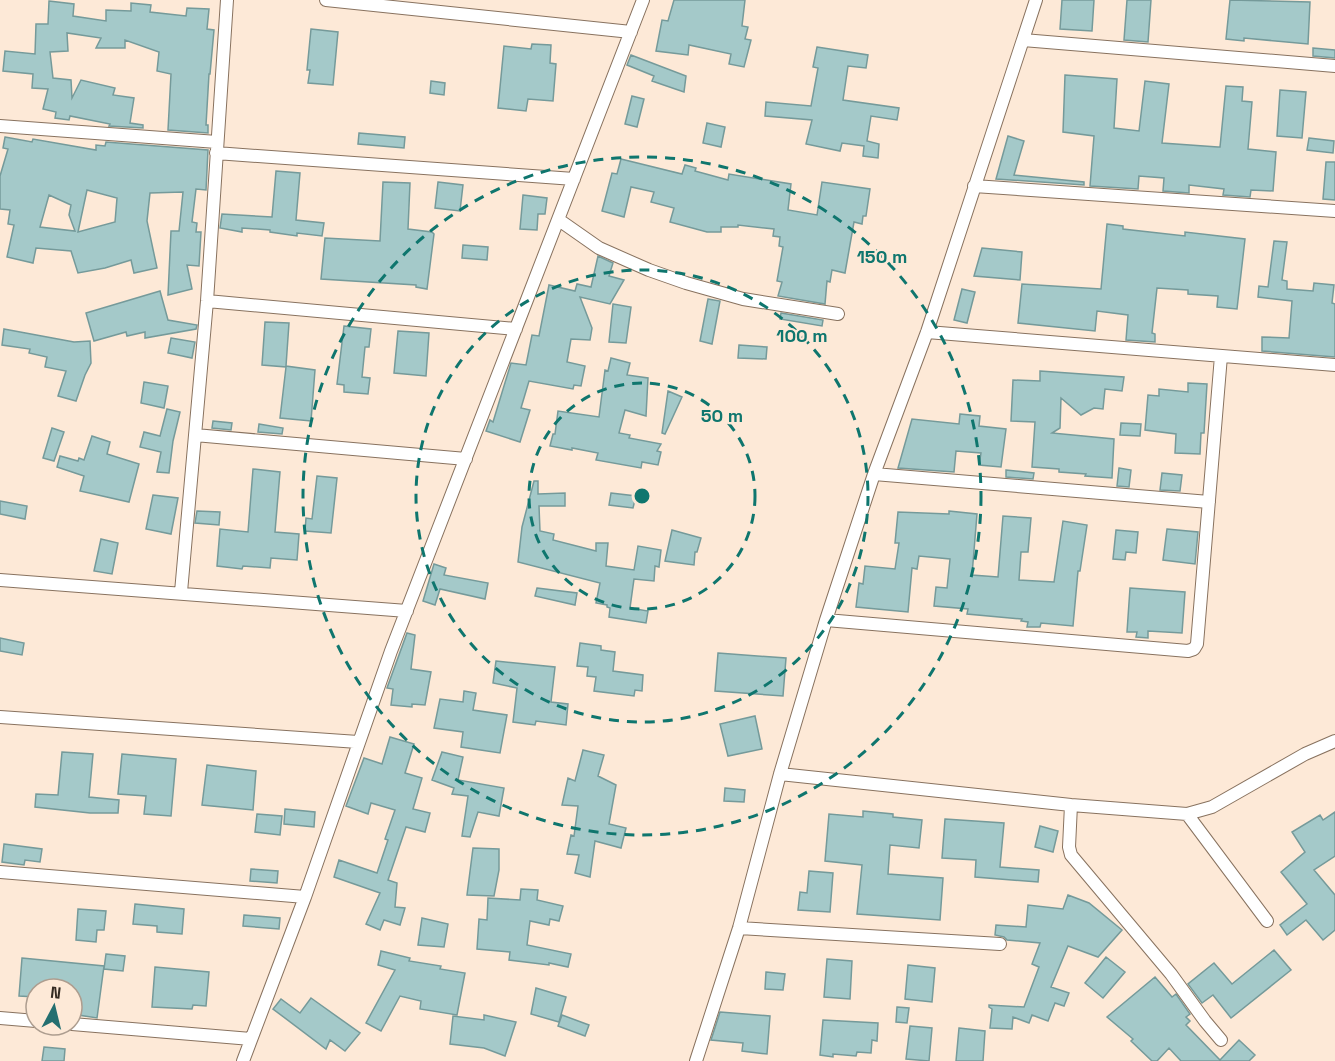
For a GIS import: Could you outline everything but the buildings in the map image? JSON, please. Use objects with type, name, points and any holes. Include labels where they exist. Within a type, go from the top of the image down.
[{"type":"street","points":[[181,592],[207,301],[228,0]]},
{"type":"street","points":[[326,0],[631,32]]},
{"type":"street","points":[[243,1061],[305,897],[358,742],[407,610],[560,220],[643,0]]},
{"type":"street","points":[[696,1061],[740,928],[780,774],[826,620],[874,474],[927,332],[1036,0]]},
{"type":"street","points":[[1023,40],[1335,66]]},
{"type":"street","points":[[0,126],[217,148],[574,179]]},
{"type":"street","points":[[974,186],[1335,211]]},
{"type":"street","points":[[560,220],[599,248],[686,283],[743,299],[838,314]]},
{"type":"street","points":[[207,301],[516,329]]},
{"type":"street","points":[[927,332],[1335,366]]},
{"type":"street","points":[[826,620],[1188,651],[1194,649],[1197,644],[1221,356]]},
{"type":"street","points":[[195,435],[466,459]]},
{"type":"street","points":[[874,474],[1209,502]]},
{"type":"street","points":[[0,580],[407,610]]},
{"type":"street","points":[[0,717],[358,742]]},
{"type":"street","points":[[780,774],[1071,805],[1187,814],[1212,807],[1305,754],[1335,741]]},
{"type":"street","points":[[1071,805],[1068,847],[1071,855],[1171,974],[1221,1040]]},
{"type":"street","points":[[1187,814],[1267,921]]},
{"type":"street","points":[[0,872],[305,897]]},
{"type":"street","points":[[740,928],[1000,944]]},
{"type":"street","points":[[0,1018],[24,1020]]},
{"type":"street","points":[[84,1025],[251,1039]]}]
